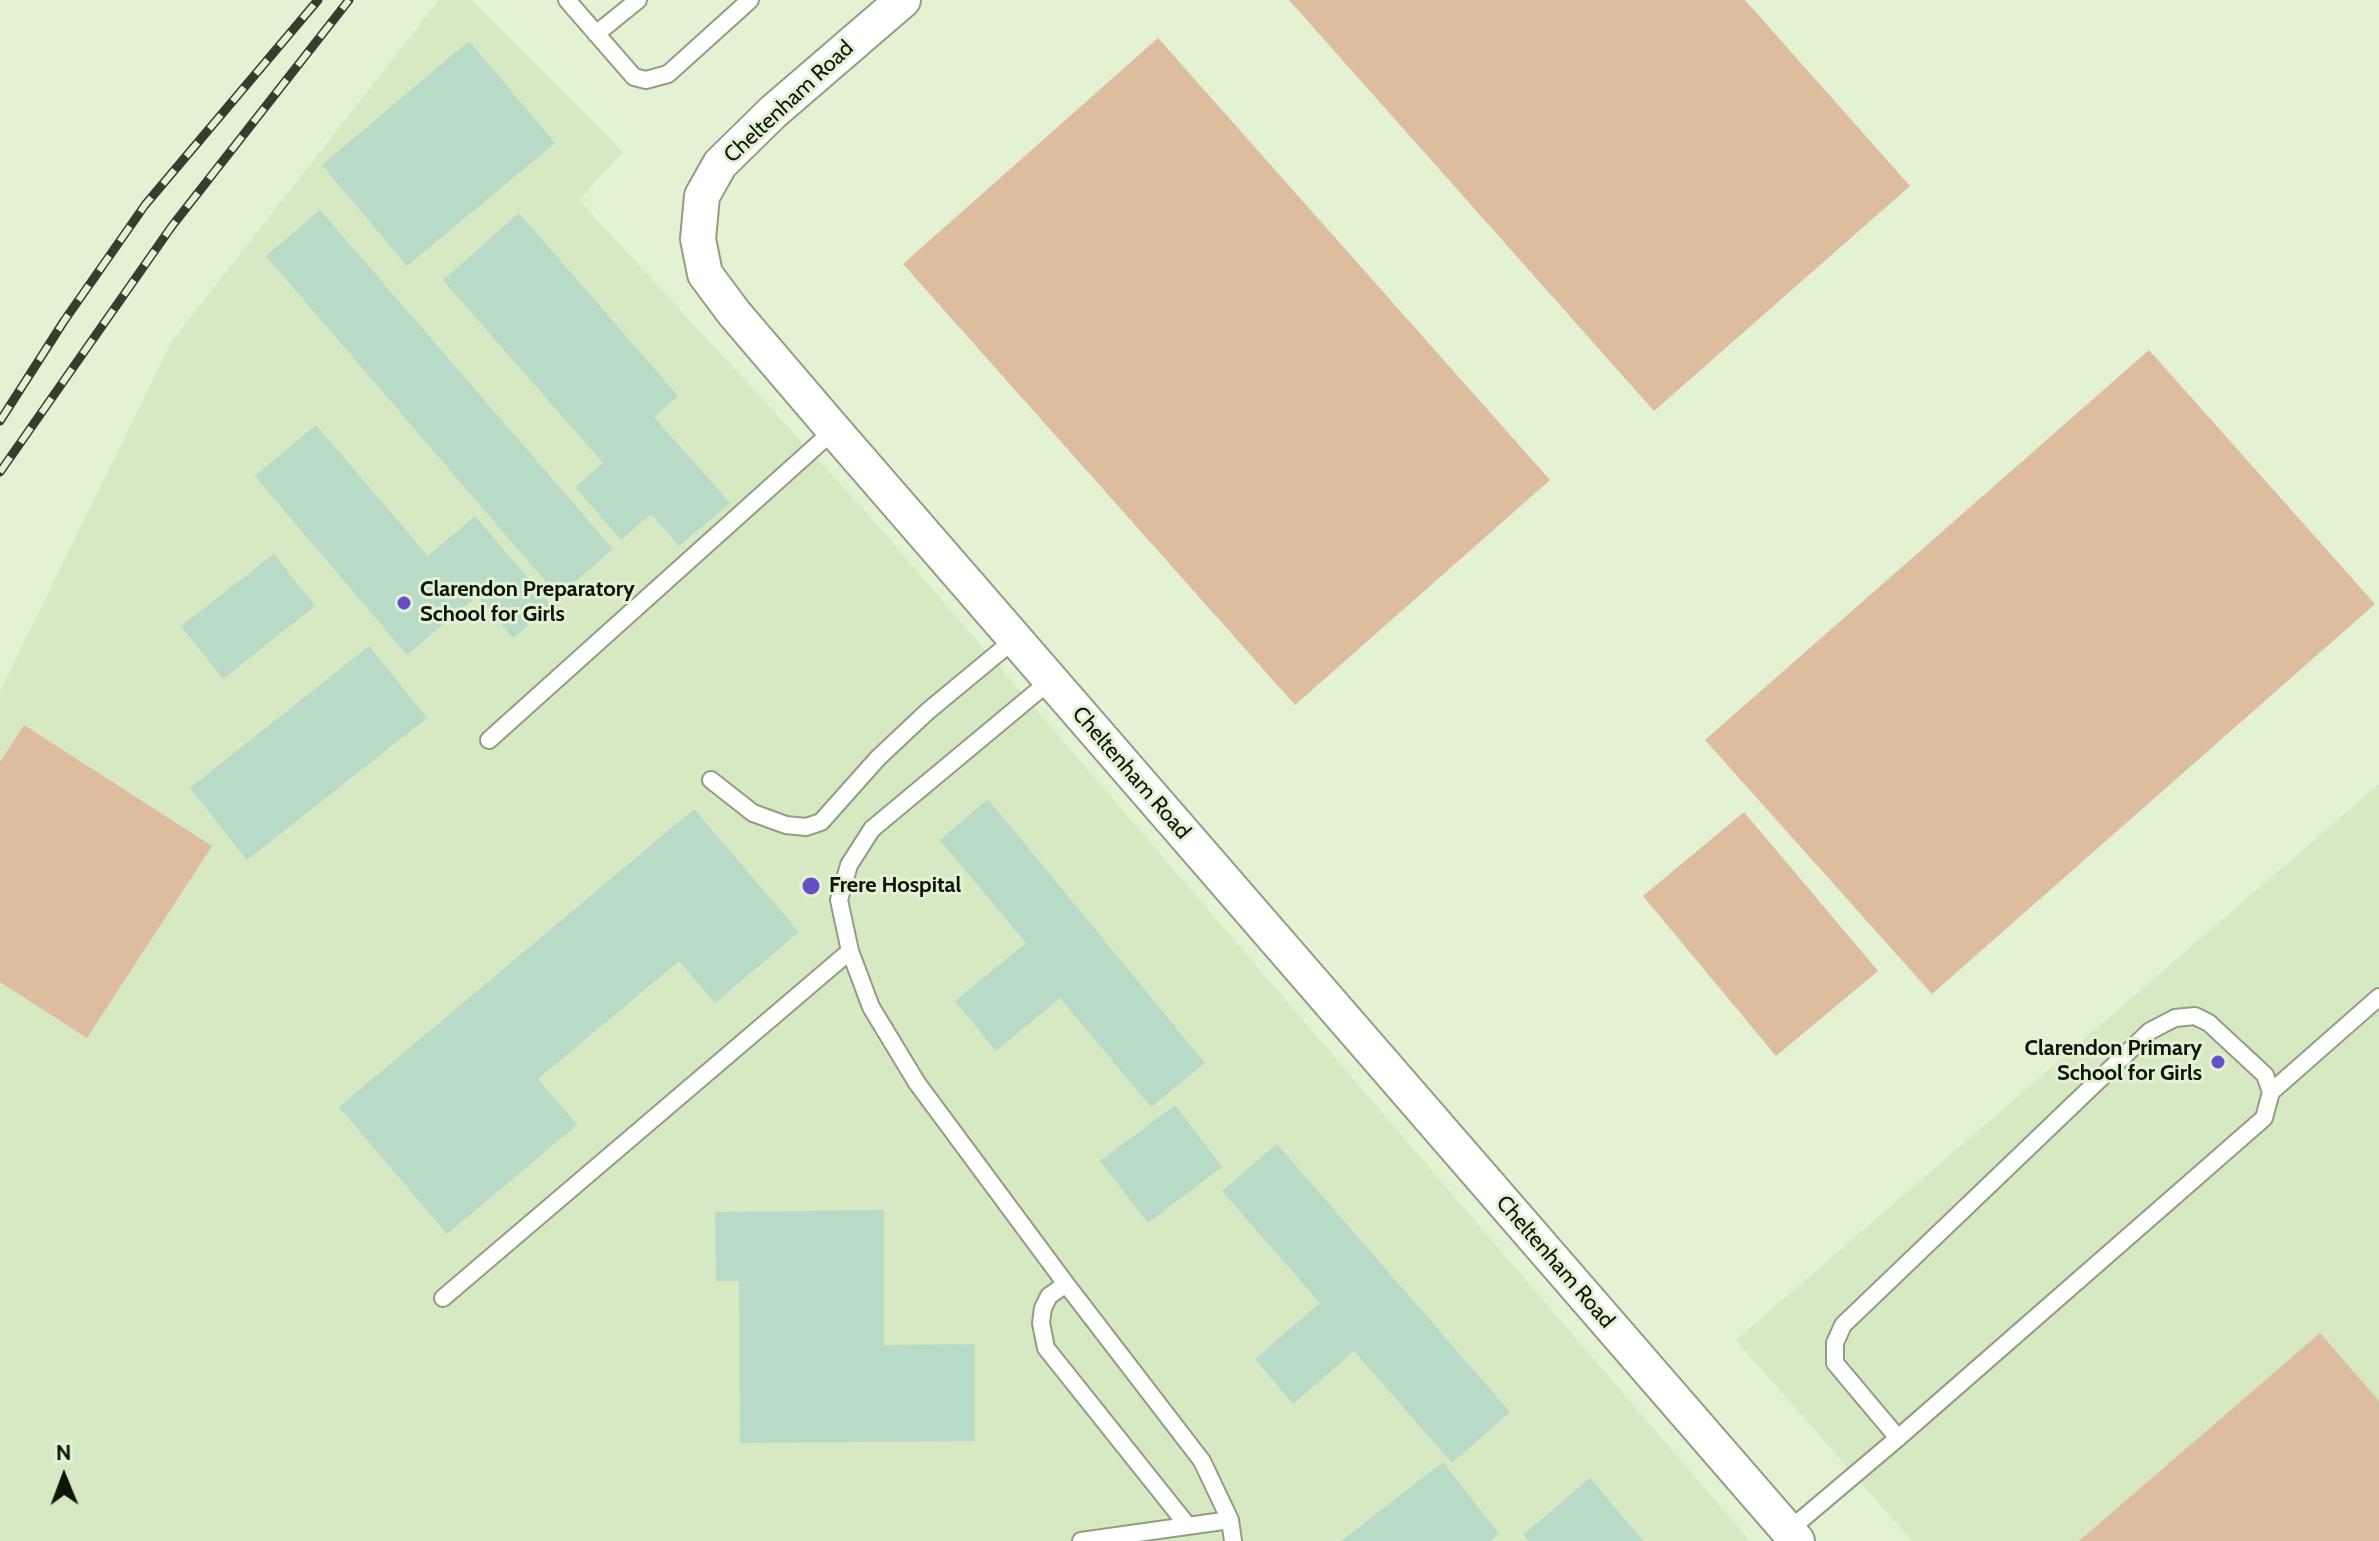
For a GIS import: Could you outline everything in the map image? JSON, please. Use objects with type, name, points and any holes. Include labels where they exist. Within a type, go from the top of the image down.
[{"type":"street","name":"Cheltenham Road","points":[[903,0],[762,122],[720,164],[702,196],[698,239],[705,274],[734,313],[834,430],[1792,1536]]},
{"type":"lane","points":[[567,0],[634,77],[646,80],[668,74],[750,0]]},
{"type":"lane","points":[[596,34],[638,0]]},
{"type":"lane","points":[[489,740],[834,430]]},
{"type":"lane","points":[[711,780],[753,813],[786,825],[806,827],[821,822],[878,758],[928,711],[1015,639]]},
{"type":"lane","points":[[1051,680],[872,829],[849,865],[839,900],[850,951],[871,1007],[917,1083],[1202,1461],[1230,1520],[1233,1541]]},
{"type":"lane","points":[[443,1298],[850,951]]},
{"type":"lane","points":[[1792,1536],[1898,1438],[2264,1118],[2271,1092],[2379,997]]},
{"type":"lane","points":[[1898,1438],[1835,1363],[1835,1343],[1843,1325],[2150,1031],[2175,1018],[2195,1016],[2209,1023],[2265,1075],[2271,1092]]},
{"type":"lane","points":[[1066,1284],[1049,1296],[1043,1308],[1041,1323],[1046,1348],[1188,1526]]},
{"type":"lane","points":[[1081,1541],[1230,1520]]},
{"type":"shaded area","name":"Frere Hospital","points":[[439,0],[472,0],[623,152],[579,200],[869,515],[1750,1541],[0,1541],[0,691],[172,341]]},
{"type":"shaded area","points":[[1289,0],[1745,0],[1910,186],[1654,411]]},
{"type":"shaded area","points":[[1158,38],[1550,480],[1295,705],[903,264]]},
{"type":"shaded area","points":[[2149,350],[2375,604],[1932,994],[1705,740]]},
{"type":"shaded area","points":[[24,725],[212,846],[87,1038],[0,982],[0,762]]},
{"type":"shaded area","name":"Clarendon Primary School for Girls","points":[[2379,784],[2379,1541],[1912,1541],[1736,1340]]},
{"type":"shaded area","points":[[1744,812],[1878,971],[1776,1056],[1643,896]]},
{"type":"shaded area","points":[[2320,1333],[2379,1401],[2379,1541],[2079,1541]]},
{"type":"building","points":[[469,41],[555,143],[407,266],[322,165]]},
{"type":"building","points":[[320,210],[613,549],[558,596],[266,256]]},
{"type":"building","points":[[519,213],[678,396],[654,417],[730,503],[679,546],[651,514],[621,540],[575,487],[603,463],[443,280]]},
{"type":"building","points":[[316,425],[428,556],[475,516],[552,606],[513,638],[477,596],[407,655],[255,476]]},
{"type":"building","points":[[274,554],[315,606],[223,679],[181,626]]},
{"type":"building","points":[[369,646],[427,718],[247,860],[190,788]]},
{"type":"building","points":[[988,799],[1205,1063],[1151,1107],[1060,998],[996,1051],[955,1001],[1026,943],[940,840]]},
{"type":"building","points":[[694,809],[799,932],[715,1003],[679,961],[538,1079],[577,1125],[447,1234],[339,1107]]},
{"type":"building","points":[[1175,1105],[1222,1167],[1148,1223],[1100,1161]]},
{"type":"building","points":[[1277,1144],[1510,1412],[1452,1463],[1354,1351],[1293,1404],[1255,1359],[1320,1303],[1222,1191]]},
{"type":"building","points":[[884,1210],[884,1345],[975,1344],[975,1441],[740,1443],[739,1281],[716,1281],[715,1212]]},
{"type":"building","points":[[1443,1462],[1499,1534],[1490,1541],[1341,1541]]},
{"type":"building","points":[[1590,1478],[1643,1541],[1529,1541],[1523,1535]]},
{"type":"railway","points":[[0,421],[64,321],[145,205],[318,0]]},
{"type":"railway","points":[[0,472],[172,226],[349,0]]},
{"type":"place","name":"Clarendon Preparatory School for Girls","points":[[404,603]]},
{"type":"place","name":"Frere Hospital","points":[[811,886]]},
{"type":"place","name":"Clarendon Primary School for Girls","points":[[2218,1062]]}]
